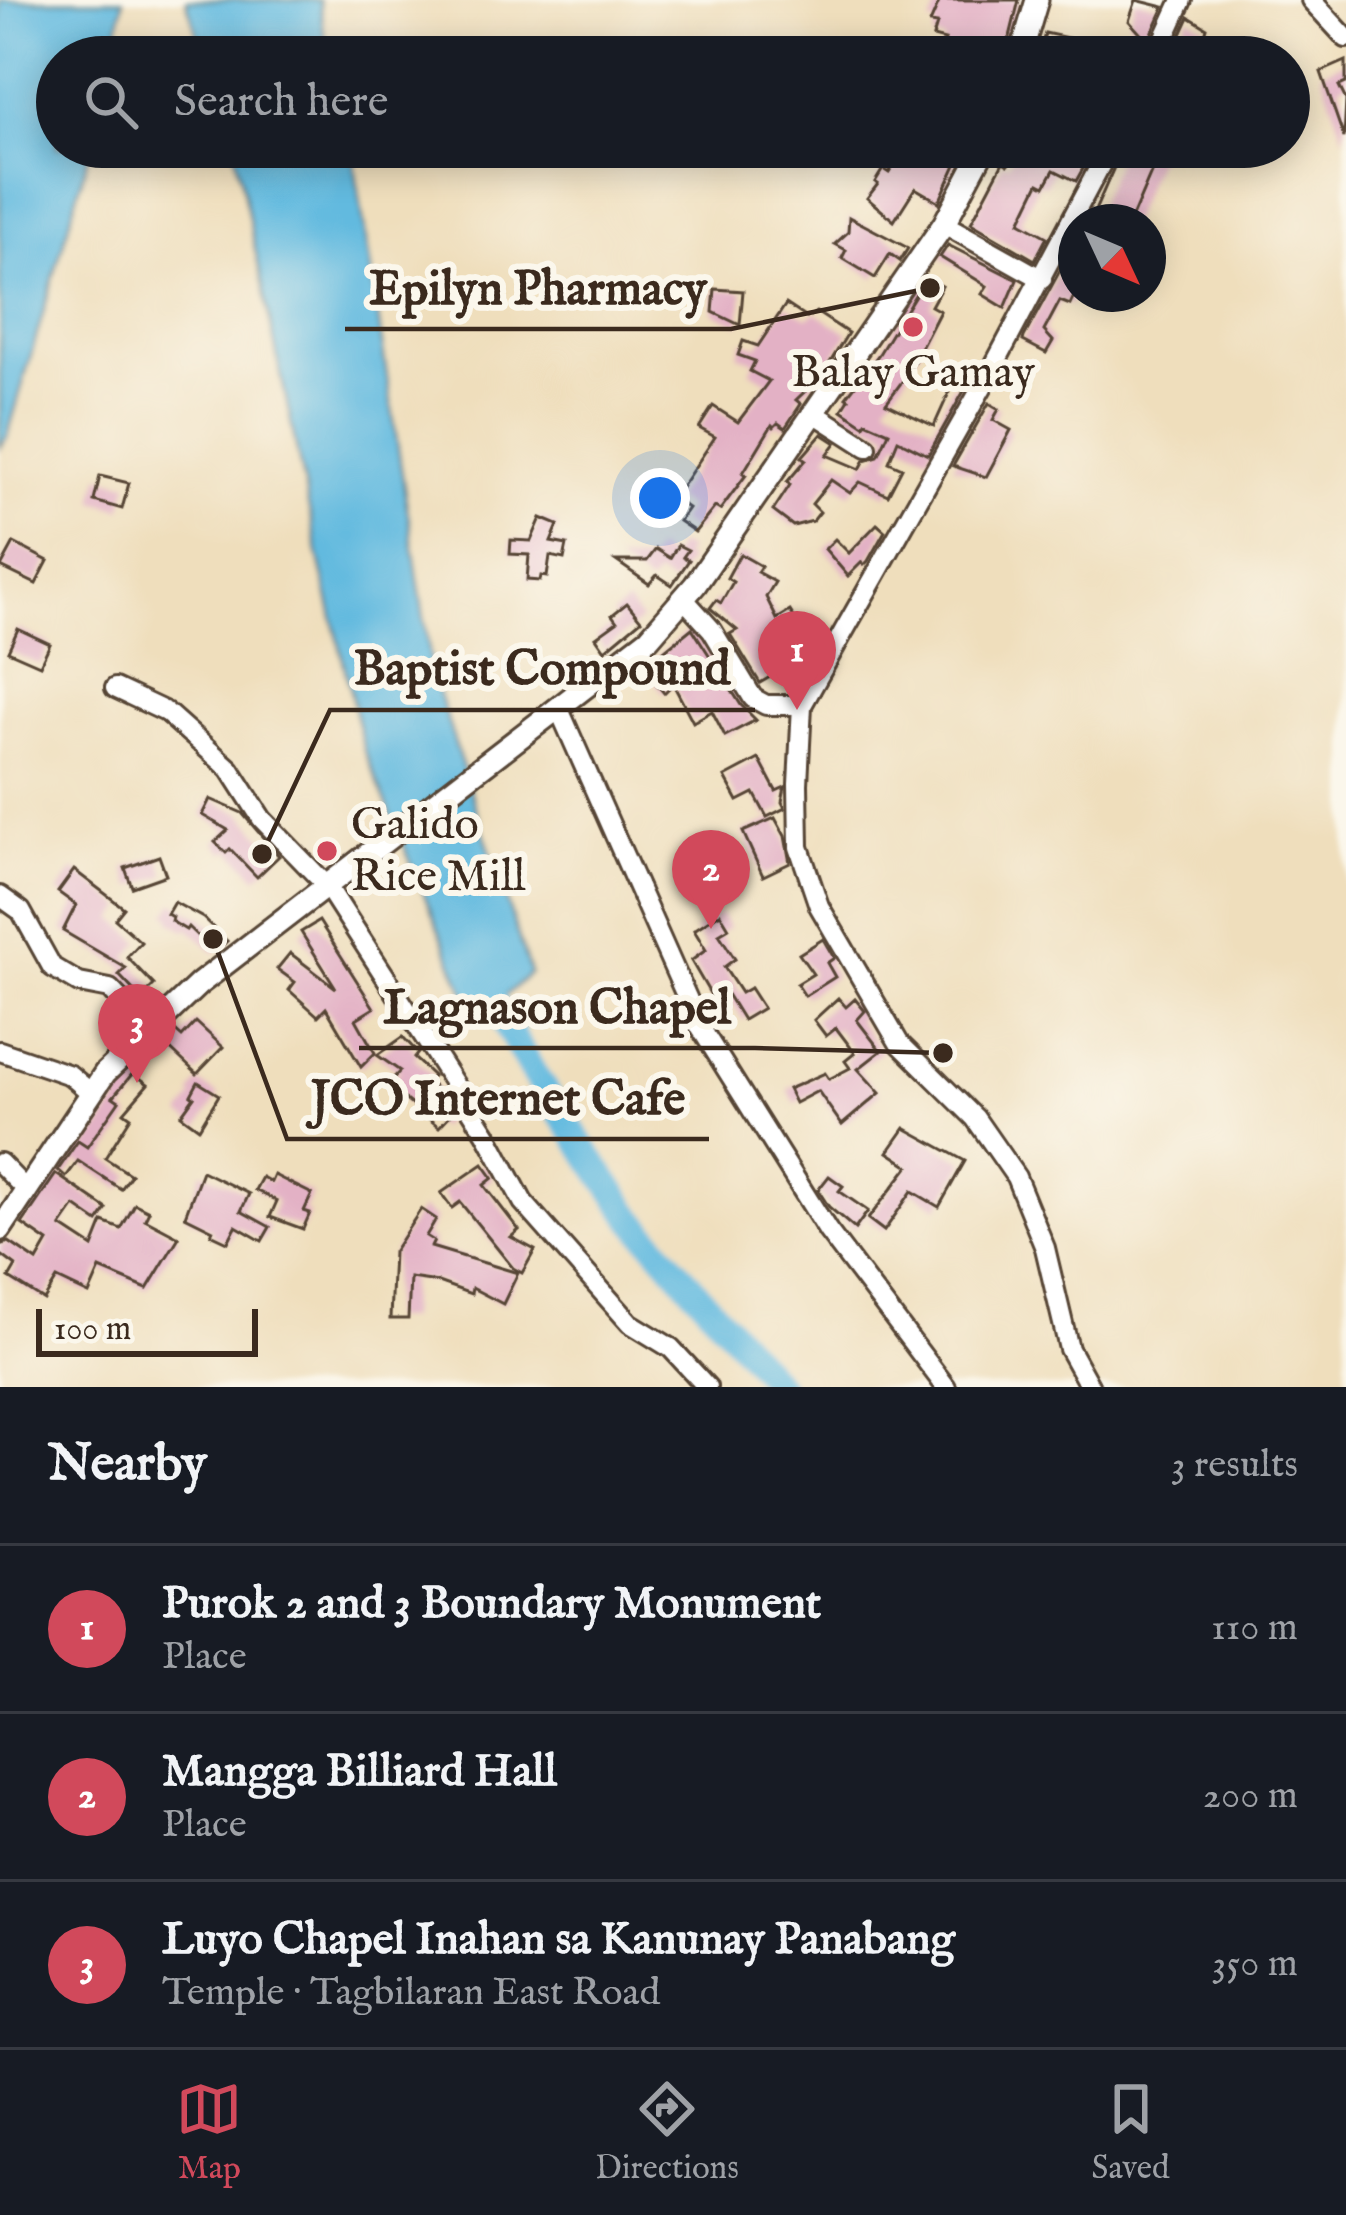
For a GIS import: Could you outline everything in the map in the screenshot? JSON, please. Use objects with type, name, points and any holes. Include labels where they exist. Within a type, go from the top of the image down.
[{"type":"main road","points":[[1026,36],[1037,0]]},
{"type":"main road","points":[[0,1230],[91,1093],[199,984],[649,638],[683,598],[814,413],[944,224],[974,168]]},
{"type":"street","points":[[1166,36],[1182,0]]},
{"type":"street","points":[[1311,0],[1346,38]]},
{"type":"street","points":[[1090,1387],[1069,1349],[1045,1248],[1016,1177],[975,1118],[899,1043],[819,906],[799,847],[802,705],[1042,279],[1099,168]]},
{"type":"street","points":[[944,224],[1042,279]]},
{"type":"street","points":[[814,413],[867,447]]},
{"type":"street","points":[[683,598],[712,630],[753,698],[766,704],[802,705]]},
{"type":"street","points":[[115,688],[144,699],[185,727],[230,769],[262,819],[327,886],[486,1133],[523,1202],[630,1323],[671,1348],[707,1387]]},
{"type":"street","points":[[554,711],[700,1028],[828,1231],[946,1387]]},
{"type":"street","points":[[0,896],[21,910],[52,967],[79,983],[110,989],[150,1030]]},
{"type":"street","points":[[0,1051],[70,1075],[91,1093]]},
{"type":"street","points":[[0,1163],[26,1191]]},
{"type":"water","points":[[0,0],[123,0],[117,36],[36,36],[36,168],[85,168],[8,435],[0,448]]},
{"type":"water","points":[[186,0],[319,0],[325,36],[198,36]]},
{"type":"water","points":[[238,168],[355,168],[433,677],[530,973],[477,1021],[364,750]]},
{"type":"building","points":[[940,0],[1019,0],[1010,36],[933,36],[937,24],[930,23]]},
{"type":"building","points":[[1136,0],[1164,7],[1151,36],[1143,36],[1129,21]]},
{"type":"building","points":[[1189,17],[1207,28],[1207,36],[1180,36]]},
{"type":"building","points":[[1346,61],[1346,83],[1339,86],[1346,100],[1344,138],[1321,72]]},
{"type":"building","points":[[892,168],[954,168],[939,202],[915,188],[894,221],[867,198],[883,169],[889,173]]},
{"type":"building","points":[[1000,168],[1083,168],[1076,181],[1054,170],[1045,186],[1039,183],[1020,222],[1047,237],[1035,260],[971,223]]},
{"type":"building","points":[[1114,168],[1153,168],[1138,204],[1098,204]]},
{"type":"building","points":[[849,217],[908,248],[900,261],[890,254],[875,278],[842,258],[846,250],[835,244],[848,232]]},
{"type":"building","points":[[948,245],[1017,280],[1005,308],[982,294],[987,286],[940,257]]},
{"type":"building","points":[[1058,274],[1058,305],[1044,331],[1053,341],[1046,353],[1023,341]]},
{"type":"building","points":[[926,277],[942,286],[931,306],[940,311],[907,375],[886,403],[934,426],[953,384],[964,391],[928,455],[898,440],[889,462],[902,468],[888,495],[860,482],[850,493],[831,480],[812,504],[820,512],[813,521],[793,526],[773,511],[790,485],[787,482],[806,460],[802,457],[822,434],[836,443],[827,455],[860,469],[865,460],[878,456],[889,432],[864,425],[842,410]]},
{"type":"building","points":[[715,289],[743,291],[740,325],[713,312]]},
{"type":"building","points":[[786,304],[807,318],[816,312],[848,333],[823,374],[796,400],[801,404],[785,428],[772,425],[746,475],[720,510],[715,507],[695,532],[679,521],[688,508],[674,498],[715,437],[699,428],[713,406],[738,422],[769,381],[750,371],[755,361],[738,355],[743,341],[758,346]]},
{"type":"building","points":[[989,403],[999,409],[993,420],[1011,430],[986,477],[953,466]]},
{"type":"building","points":[[100,476],[129,483],[122,509],[94,501]]},
{"type":"building","points":[[541,518],[558,525],[551,542],[567,545],[564,559],[550,556],[547,577],[527,580],[529,555],[510,554],[511,540],[531,541]]},
{"type":"building","points":[[877,524],[885,531],[868,561],[848,576],[825,549],[835,539],[849,553]]},
{"type":"building","points":[[14,543],[48,561],[36,584],[1,567]]},
{"type":"building","points":[[678,545],[688,550],[683,557],[689,560],[672,585],[657,575],[649,584],[616,561],[647,561],[656,549],[670,558]]},
{"type":"building","points":[[740,554],[761,566],[757,572],[775,582],[766,597],[777,619],[790,611],[802,630],[794,635],[807,655],[760,683],[730,634],[737,630],[710,608],[716,600],[721,603],[733,582],[727,578]]},
{"type":"building","points":[[627,603],[641,620],[605,650],[596,637],[617,622],[612,615]]},
{"type":"building","points":[[692,628],[741,705],[756,720],[725,736],[712,711],[693,722],[673,684],[664,693],[643,668]]},
{"type":"building","points":[[18,629],[50,644],[40,665],[8,651]]},
{"type":"building","points":[[759,759],[776,791],[785,787],[785,808],[767,817],[754,793],[738,801],[725,777]]},
{"type":"building","points":[[210,799],[242,813],[279,856],[257,877],[230,849],[226,853],[215,842],[228,830],[202,815]]},
{"type":"building","points":[[775,818],[785,836],[790,863],[763,876],[743,832]]},
{"type":"building","points":[[159,856],[166,875],[132,887],[125,868]]},
{"type":"building","points":[[74,870],[124,908],[115,919],[141,942],[127,957],[154,985],[141,998],[119,975],[126,968],[63,931],[76,905],[58,892]]},
{"type":"building","points":[[174,902],[203,918],[227,941],[215,953],[188,927],[171,921],[167,914]]},
{"type":"building","points":[[720,913],[729,928],[719,934],[735,959],[724,967],[741,993],[750,988],[763,1008],[743,1020],[727,994],[715,1002],[691,961],[706,950],[694,930]]},
{"type":"building","points":[[319,921],[374,1008],[356,1019],[375,1053],[361,1067],[326,1008],[318,1016],[289,990],[295,982],[277,969],[290,953],[336,988],[301,932]]},
{"type":"building","points":[[823,939],[834,958],[827,963],[835,977],[805,996],[797,984],[813,974],[799,954]]},
{"type":"building","points":[[838,998],[846,1007],[855,999],[865,1011],[857,1020],[881,1051],[858,1069],[880,1093],[842,1125],[818,1091],[795,1103],[788,1089],[825,1073],[829,1079],[850,1068],[845,1061],[855,1053],[836,1028],[826,1036],[814,1020]]},
{"type":"building","points":[[196,1022],[223,1047],[197,1074],[161,1040],[173,1029],[182,1037]]},
{"type":"building","points":[[403,1037],[418,1053],[414,1058],[433,1076],[429,1081],[455,1110],[439,1127],[387,1085],[400,1071],[377,1055]]},
{"type":"building","points":[[133,1073],[148,1084],[124,1112],[131,1117],[105,1158],[131,1175],[121,1189],[78,1161],[66,1177],[58,1170],[78,1141],[87,1147],[119,1101],[113,1097]]},
{"type":"building","points":[[198,1082],[219,1095],[199,1128],[181,1115]]},
{"type":"building","points":[[905,1128],[965,1161],[939,1207],[912,1191],[884,1231],[868,1219],[909,1166],[888,1152]]},
{"type":"building","points":[[483,1164],[493,1178],[484,1185],[519,1230],[511,1237],[535,1250],[522,1273],[460,1202],[452,1208],[441,1193]]},
{"type":"building","points":[[202,1171],[249,1194],[241,1211],[270,1227],[262,1241],[236,1226],[228,1242],[185,1216]]},
{"type":"building","points":[[56,1174],[107,1209],[98,1222],[75,1206],[61,1226],[93,1247],[103,1222],[121,1229],[135,1204],[149,1211],[145,1219],[179,1237],[147,1289],[100,1269],[89,1294],[57,1279],[44,1300],[9,1278],[16,1266],[0,1254],[0,1245],[9,1242],[37,1261],[48,1242],[22,1224]]},
{"type":"building","points":[[274,1175],[312,1194],[303,1229],[270,1217],[277,1201],[255,1190],[262,1177],[271,1182]]},
{"type":"building","points":[[829,1176],[843,1186],[839,1191],[868,1211],[855,1229],[829,1207],[818,1190]]},
{"type":"building","points":[[421,1209],[436,1219],[426,1236],[434,1241],[431,1247],[518,1273],[503,1304],[472,1288],[471,1294],[410,1278],[408,1319],[390,1319],[393,1252]]},
{"type":"waterway","points":[[478,975],[535,1076],[632,1218],[779,1387]]},
{"type":"place","name":"Epilyn Pharmacy","points":[[930,288]]},
{"type":"place","name":"Balay Gamay","points":[[913,327]]},
{"type":"place","name":"Purok 2 and 3 Boundary Monument","points":[[797,710]]},
{"type":"place","name":"Galido Rice Mill","points":[[327,851]]},
{"type":"place","name":"Baptist Compound","points":[[262,854]]},
{"type":"place","name":"Mangga Billiard Hall","points":[[711,929]]},
{"type":"place","name":"JCO Internet Cafe","points":[[213,939]]},
{"type":"place","name":"Lagnason Chapel","points":[[943,1053]]},
{"type":"place","name":"Luyo Chapel Inahan sa Kanunay Panabang","points":[[137,1083]]}]
